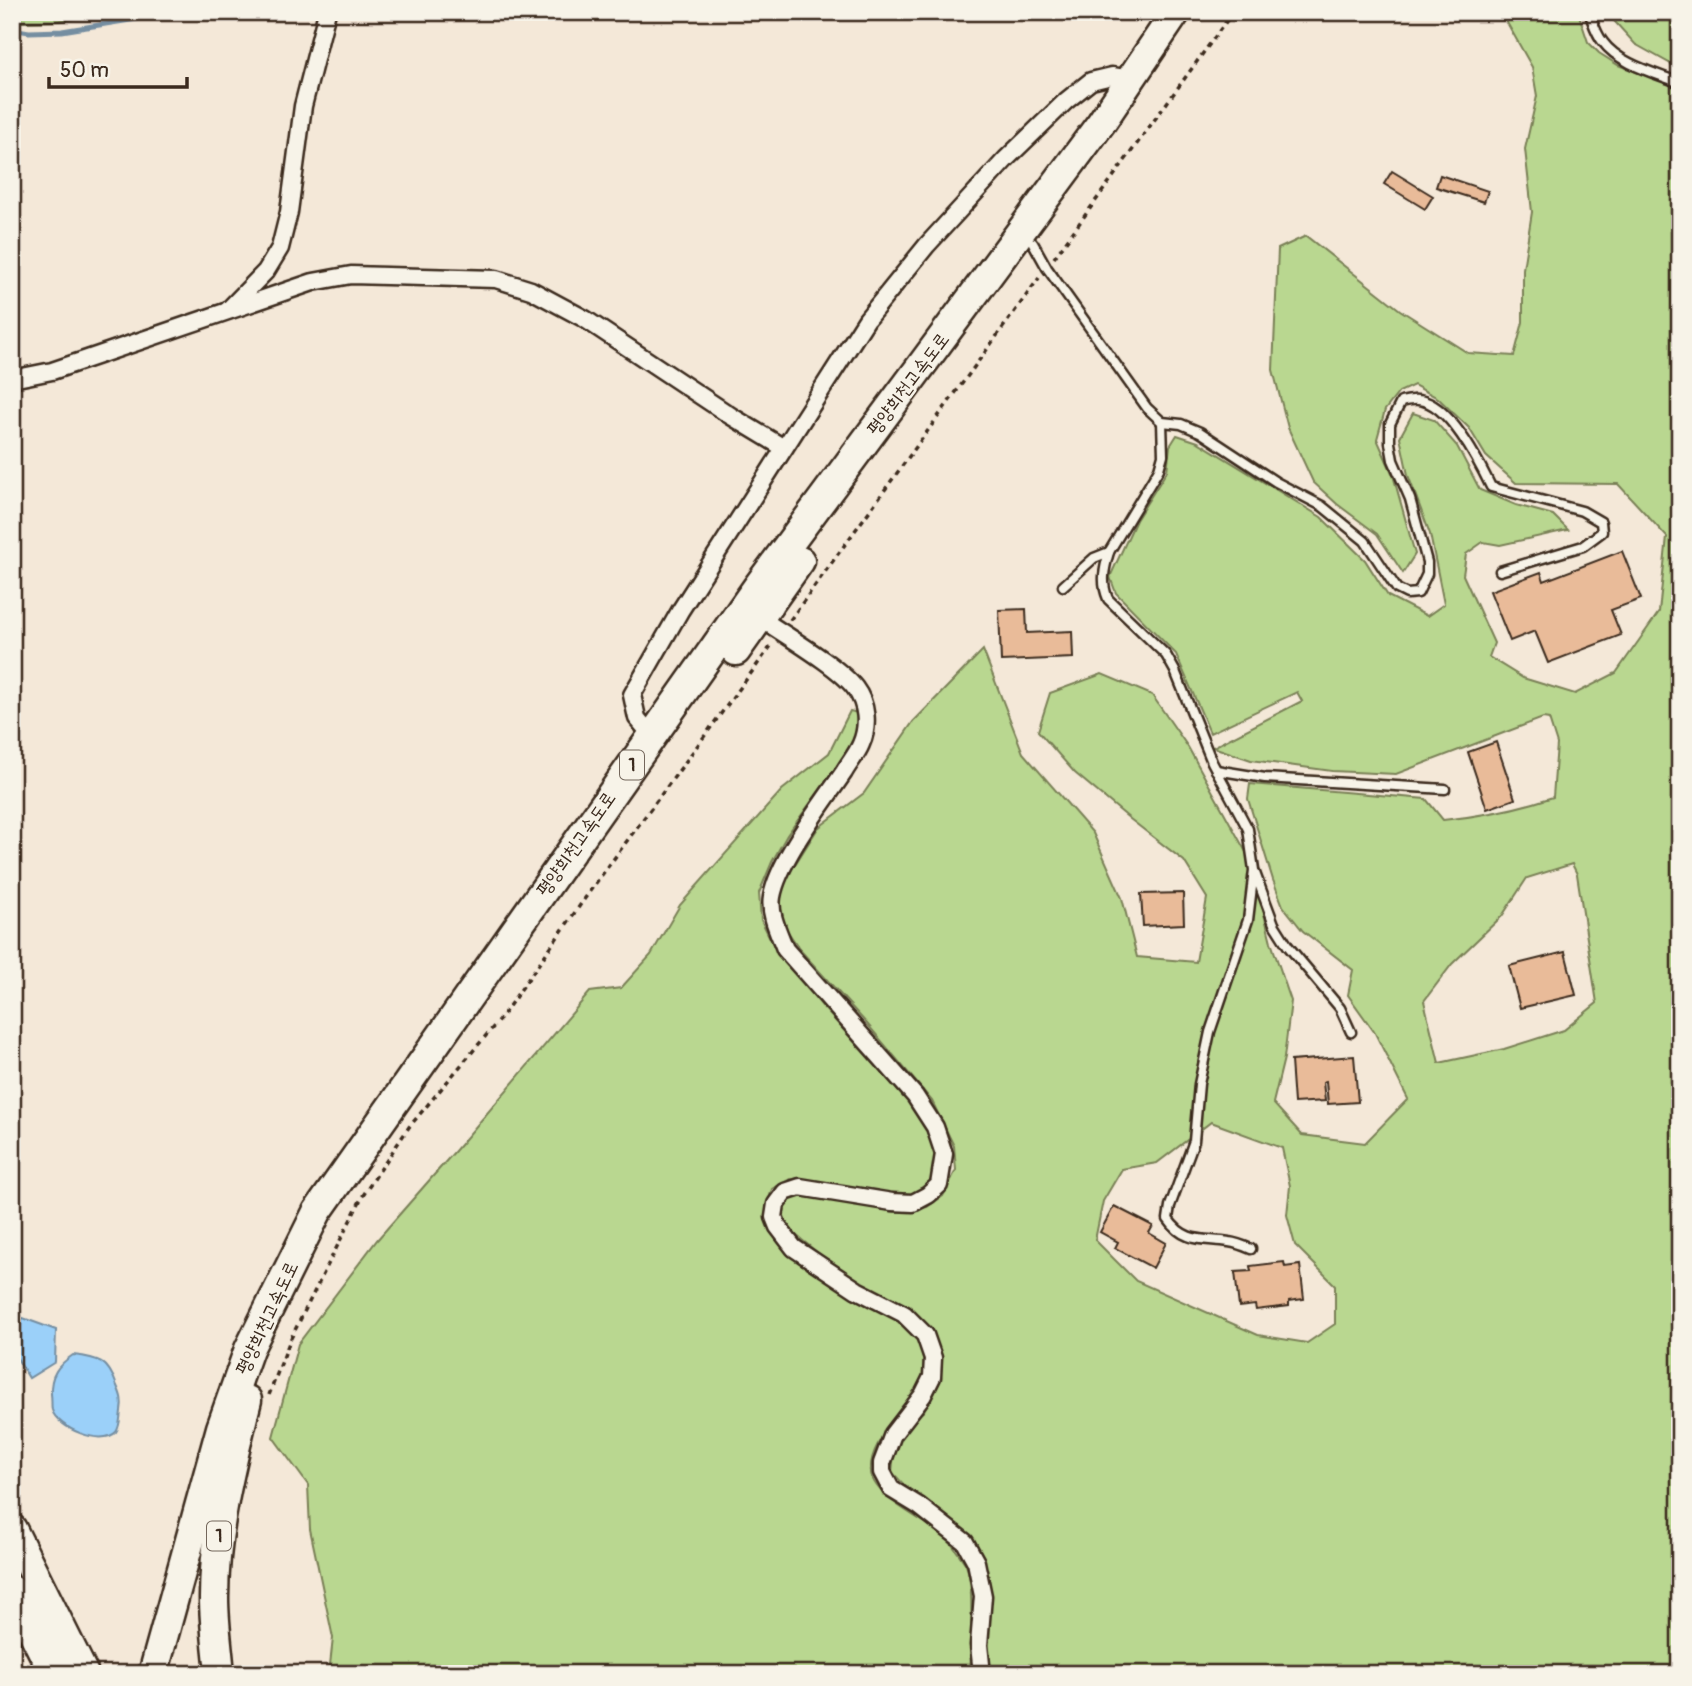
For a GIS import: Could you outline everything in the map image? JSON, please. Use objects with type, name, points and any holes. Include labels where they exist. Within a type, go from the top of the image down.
[{"type":"highway","name":"평양희천고속도로","points":[[153,1674],[221,1428],[249,1349],[317,1212],[758,586],[1093,134],[1176,12]]},
{"type":"highway","name":"평양희천고속도로","points":[[220,1674],[214,1598],[219,1537],[230,1472],[257,1402],[278,1324],[328,1219],[356,1176],[767,630],[1192,12]]},
{"type":"highway","points":[[12,1529],[83,1671]]},
{"type":"highway","points":[[12,1590],[54,1674]]},
{"type":"street","points":[[226,312],[266,271],[280,248],[289,212],[303,106],[327,12]]},
{"type":"street","points":[[652,736],[637,718],[632,695],[680,611],[867,319],[927,245],[1006,159],[1066,101],[1091,81],[1112,76],[1131,79]]},
{"type":"street","points":[[12,379],[52,371],[313,282],[351,275],[496,279],[531,290],[585,318],[732,416],[784,447]]},
{"type":"street","points":[[767,630],[834,670],[855,688],[867,720],[861,744],[799,839],[777,881],[771,900],[775,922],[785,948],[915,1096],[935,1127],[944,1154],[939,1185],[913,1203],[800,1187],[785,1192],[776,1204],[774,1217],[794,1248],[857,1290],[904,1314],[925,1335],[933,1358],[932,1377],[923,1395],[893,1434],[882,1463],[882,1472],[891,1489],[919,1506],[965,1542],[976,1562],[983,1596],[979,1645],[982,1674]]},
{"type":"lane","points":[[1589,12],[1600,40],[1610,51],[1680,83]]},
{"type":"lane","points":[[1033,243],[1047,268],[1147,408],[1162,422],[1181,424],[1200,432],[1276,482],[1322,506],[1365,541],[1397,589],[1408,594],[1418,593],[1427,574],[1427,562],[1410,499],[1393,460],[1390,443],[1390,425],[1401,402],[1419,399],[1437,408],[1475,454],[1491,487],[1582,511],[1601,522],[1602,532],[1583,545],[1500,571]]},
{"type":"lane","points":[[1162,422],[1163,455],[1159,469],[1109,552],[1104,567],[1103,587],[1108,599],[1166,655],[1175,671],[1216,770],[1248,829],[1254,870],[1273,924],[1340,1008],[1351,1032]]},
{"type":"lane","points":[[1063,586],[1094,558],[1109,552]]},
{"type":"lane","points":[[1216,770],[1265,778],[1445,789]]},
{"type":"lane","points":[[1251,1249],[1231,1242],[1190,1237],[1176,1231],[1168,1219],[1170,1206],[1194,1141],[1199,1084],[1209,1032],[1248,920],[1254,870]]},
{"type":"path","points":[[790,620],[1233,12]]},
{"type":"path","points":[[257,1402],[362,1197],[409,1127],[500,1019],[767,630]]},
{"type":"green space","points":[[12,12],[130,12],[58,21],[16,22],[12,20]]},
{"type":"green space","points":[[1501,12],[1578,12],[1588,42],[1599,53],[1618,65],[1680,88],[1680,1674],[1274,1674],[1265,1670],[1242,1674],[992,1674],[986,1644],[990,1599],[981,1552],[968,1535],[909,1490],[892,1472],[895,1444],[909,1424],[924,1411],[938,1379],[938,1345],[923,1320],[850,1279],[791,1231],[783,1217],[784,1207],[791,1198],[809,1196],[896,1212],[927,1207],[943,1196],[956,1170],[954,1146],[932,1101],[801,951],[784,926],[777,900],[787,877],[818,828],[864,793],[913,722],[983,650],[1023,753],[1093,833],[1122,898],[1137,957],[1196,962],[1207,898],[1184,861],[1075,773],[1038,731],[1050,693],[1102,674],[1152,695],[1188,747],[1251,861],[1271,942],[1291,1001],[1284,1058],[1273,1103],[1302,1135],[1365,1143],[1408,1099],[1375,1033],[1348,995],[1353,970],[1303,931],[1283,906],[1248,799],[1250,784],[1426,799],[1443,820],[1499,812],[1553,797],[1557,744],[1549,719],[1543,718],[1396,774],[1332,771],[1251,760],[1213,747],[1302,701],[1297,692],[1210,733],[1176,654],[1116,593],[1110,577],[1136,520],[1167,471],[1170,446],[1177,435],[1198,442],[1321,517],[1365,560],[1388,596],[1427,616],[1444,604],[1430,534],[1408,475],[1400,437],[1413,413],[1434,420],[1457,446],[1480,490],[1516,505],[1553,515],[1568,530],[1500,545],[1483,542],[1466,554],[1463,575],[1494,643],[1489,657],[1523,678],[1575,694],[1616,673],[1659,612],[1667,537],[1618,484],[1516,483],[1486,456],[1469,428],[1438,398],[1414,385],[1399,392],[1385,410],[1377,439],[1393,475],[1415,554],[1403,573],[1377,534],[1313,482],[1288,428],[1273,370],[1278,249],[1306,236],[1400,310],[1468,353],[1514,356],[1523,322],[1523,269],[1532,212],[1525,149],[1537,96],[1532,67]],"holes":[[[1572,864],[1577,874],[1597,1003],[1564,1030],[1504,1049],[1439,1063],[1424,1001],[1452,964],[1502,916],[1527,878]],[[1211,1122],[1282,1148],[1290,1186],[1287,1215],[1295,1245],[1335,1285],[1335,1324],[1307,1343],[1258,1335],[1136,1281],[1095,1240],[1103,1201],[1122,1169],[1157,1163]]]},
{"type":"green space","points":[[1606,12],[1680,12],[1680,69],[1635,44]]},
{"type":"green space","points":[[850,711],[858,713],[855,736],[843,758],[787,835],[772,862],[759,893],[761,920],[774,946],[822,1006],[913,1107],[931,1138],[936,1162],[933,1178],[925,1189],[902,1197],[790,1179],[772,1189],[768,1218],[778,1242],[797,1261],[902,1322],[917,1340],[923,1360],[922,1378],[914,1395],[880,1440],[873,1456],[871,1473],[881,1491],[942,1534],[965,1563],[971,1600],[971,1674],[329,1674],[333,1638],[310,1529],[308,1485],[273,1437],[298,1344],[377,1240],[590,992],[621,988],[651,955],[680,905],[782,790],[829,753]]},
{"type":"water","points":[[23,1318],[56,1330],[55,1362],[29,1378],[12,1350],[12,1325]]},
{"type":"water","points":[[73,1355],[96,1359],[106,1366],[114,1377],[121,1395],[122,1407],[118,1428],[109,1436],[91,1436],[71,1429],[56,1417],[52,1410],[51,1387],[54,1376],[59,1367]]},
{"type":"building","points":[[1392,171],[1433,196],[1425,209],[1384,184]]},
{"type":"building","points":[[1440,175],[1488,191],[1484,202],[1436,187]]},
{"type":"building","points":[[1622,551],[1641,599],[1611,610],[1621,635],[1548,663],[1535,631],[1510,641],[1490,591],[1541,572],[1544,581]]},
{"type":"building","points":[[1026,609],[1027,633],[1072,631],[1073,658],[1001,661],[999,610]]},
{"type":"building","points":[[1496,742],[1515,799],[1487,809],[1468,752]]},
{"type":"building","points":[[1183,893],[1184,924],[1143,926],[1141,894]]},
{"type":"building","points":[[1565,952],[1576,995],[1520,1008],[1509,966]]},
{"type":"building","points":[[1354,1056],[1358,1102],[1328,1104],[1326,1081],[1323,1082],[1325,1101],[1294,1103],[1291,1061]]},
{"type":"building","points":[[1114,1206],[1153,1226],[1149,1233],[1166,1243],[1153,1268],[1115,1248],[1118,1242],[1100,1232]]},
{"type":"building","points":[[1284,1262],[1285,1267],[1300,1265],[1304,1299],[1289,1301],[1289,1306],[1256,1310],[1255,1305],[1239,1307],[1235,1272],[1251,1271],[1250,1266]]},
{"type":"waterway","points":[[12,29],[29,32],[62,31],[180,12]]}]
